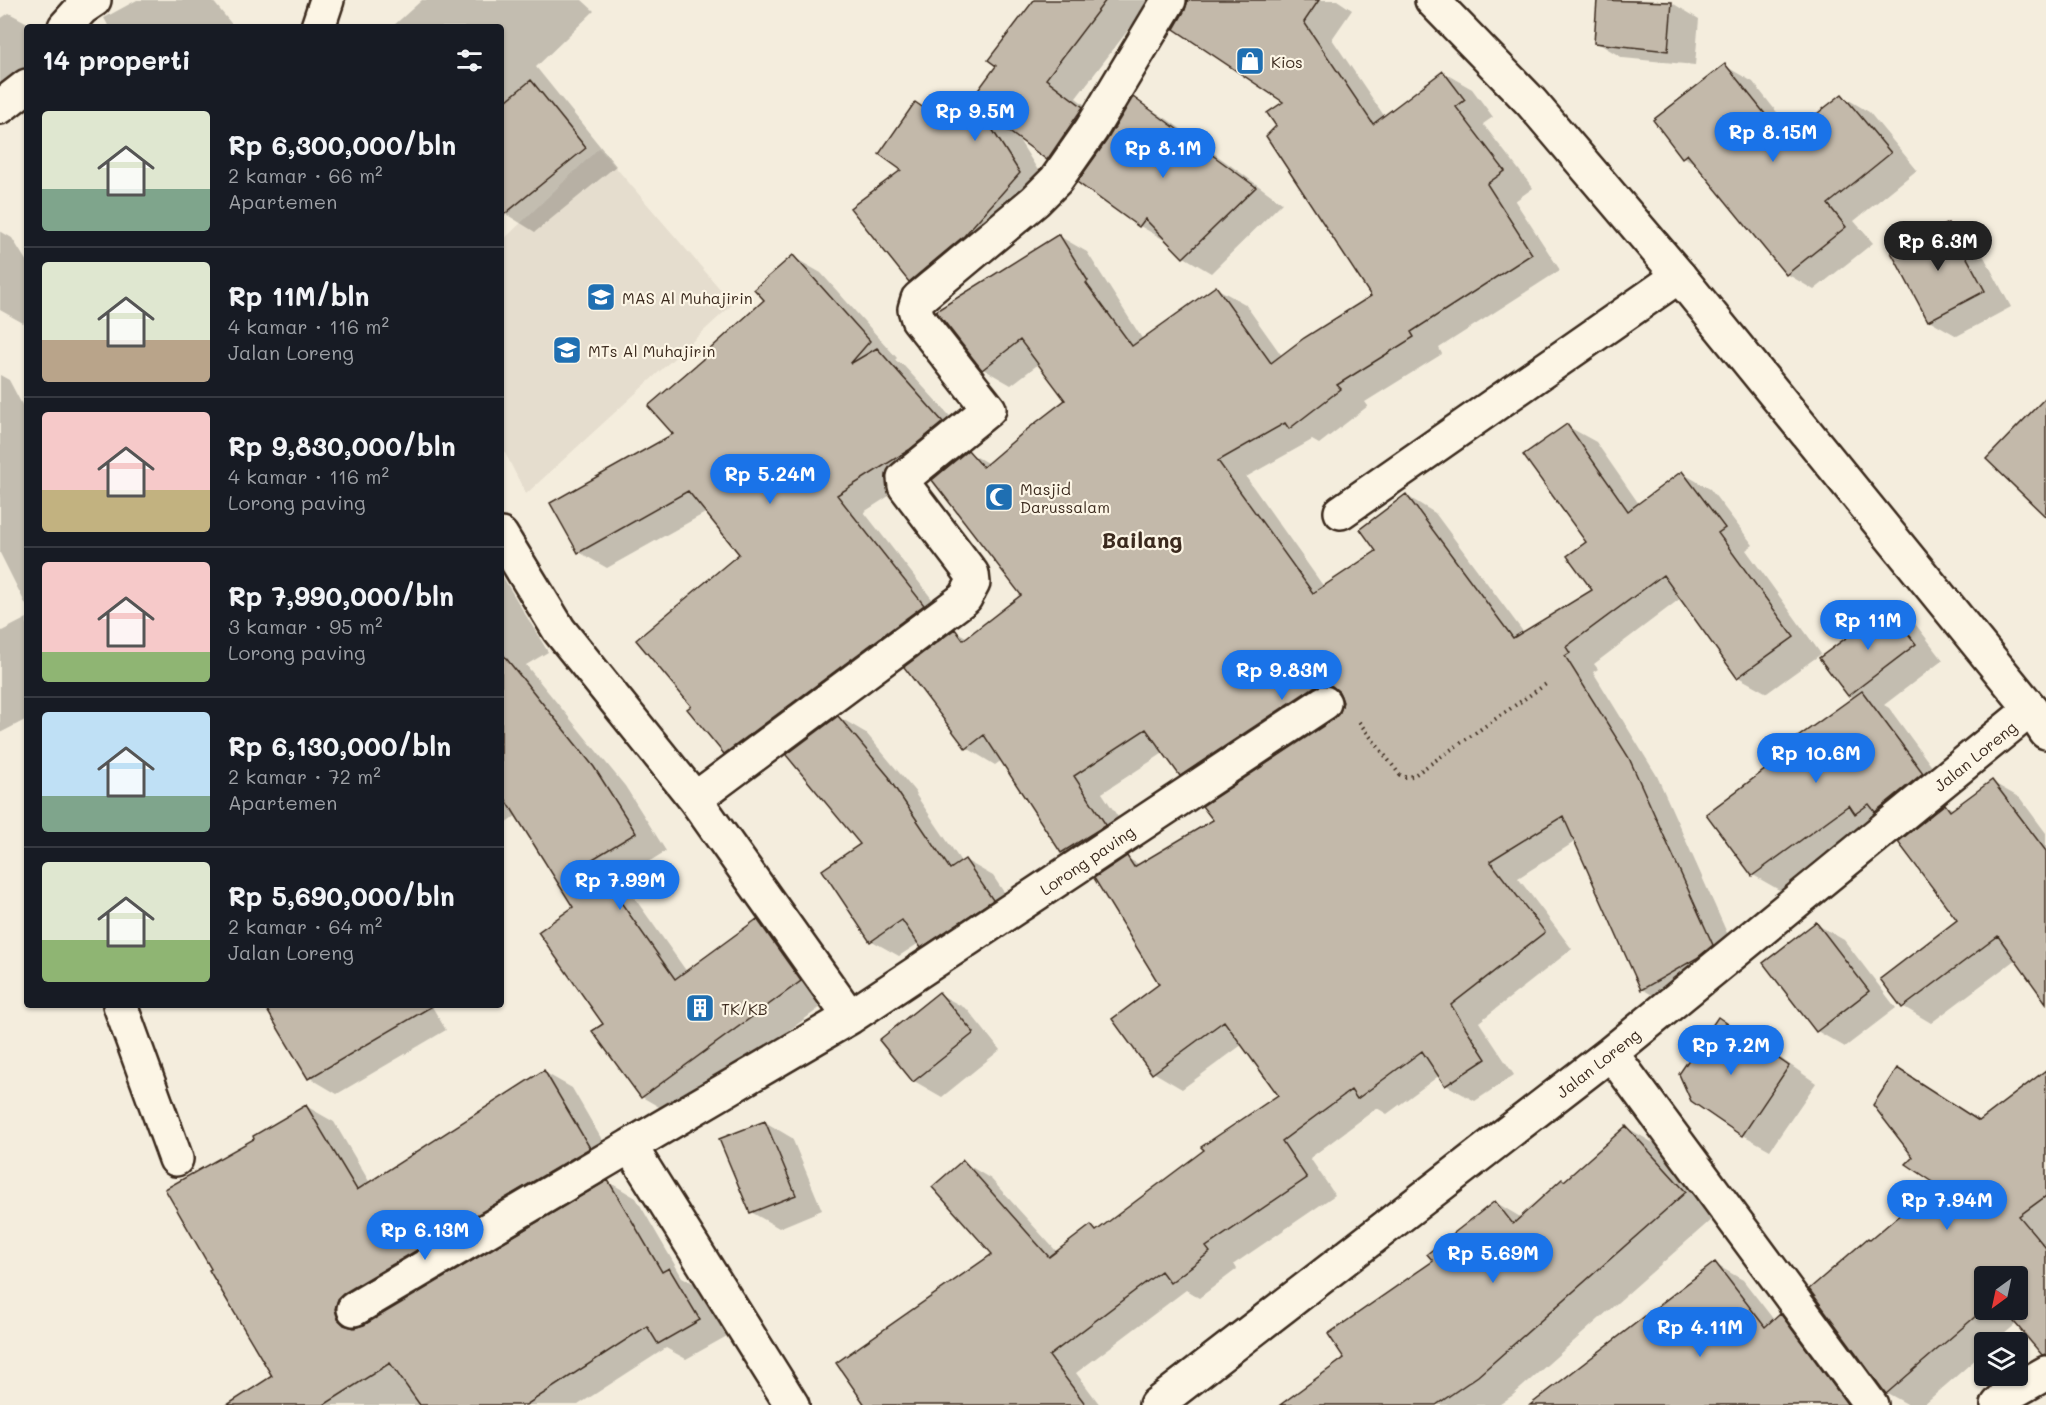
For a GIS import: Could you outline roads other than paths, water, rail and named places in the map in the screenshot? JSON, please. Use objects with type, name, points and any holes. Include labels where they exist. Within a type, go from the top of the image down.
[{"type":"main road","points":[[68,24],[82,8],[94,0]]},
{"type":"main road","points":[[319,24],[327,0]]},
{"type":"main road","points":[[695,799],[965,598],[973,584],[972,574],[904,486],[904,478],[989,408],[918,319],[915,309],[918,299],[1035,201],[1056,180],[1071,162],[1169,0]]},
{"type":"main road","points":[[1432,0],[1531,102],[1679,276],[2039,720]]},
{"type":"main road","points":[[0,107],[24,88]]},
{"type":"main road","points":[[1341,512],[1679,276]]},
{"type":"main road","points":[[504,540],[559,630],[695,799],[850,1017]]},
{"type":"main road","name":"Lorong paving","points":[[354,1309],[850,1017],[1324,703]]},
{"type":"main road","name":"Jalan Loreng","points":[[1156,1405],[2039,720]]},
{"type":"main road","points":[[121,1008],[176,1159]]},
{"type":"main road","points":[[1611,1053],[1871,1405]]},
{"type":"main road","points":[[630,1146],[792,1405]]},
{"type":"main road","points":[[1998,1405],[2007,1395],[2046,1373]]},
{"type":"place","name":"Kios","points":[[1250,61]]},
{"type":"place","name":"MAS Al Muhajirin","points":[[601,297]]},
{"type":"place","name":"MTs Al Muhajirin","points":[[567,350]]},
{"type":"place","name":"Masjid Darussalam","points":[[999,497]]},
{"type":"place","name":"TK/KB","points":[[700,1008]]},
{"type":"district","name":"Bailang","points":[[1142,539]]}]
